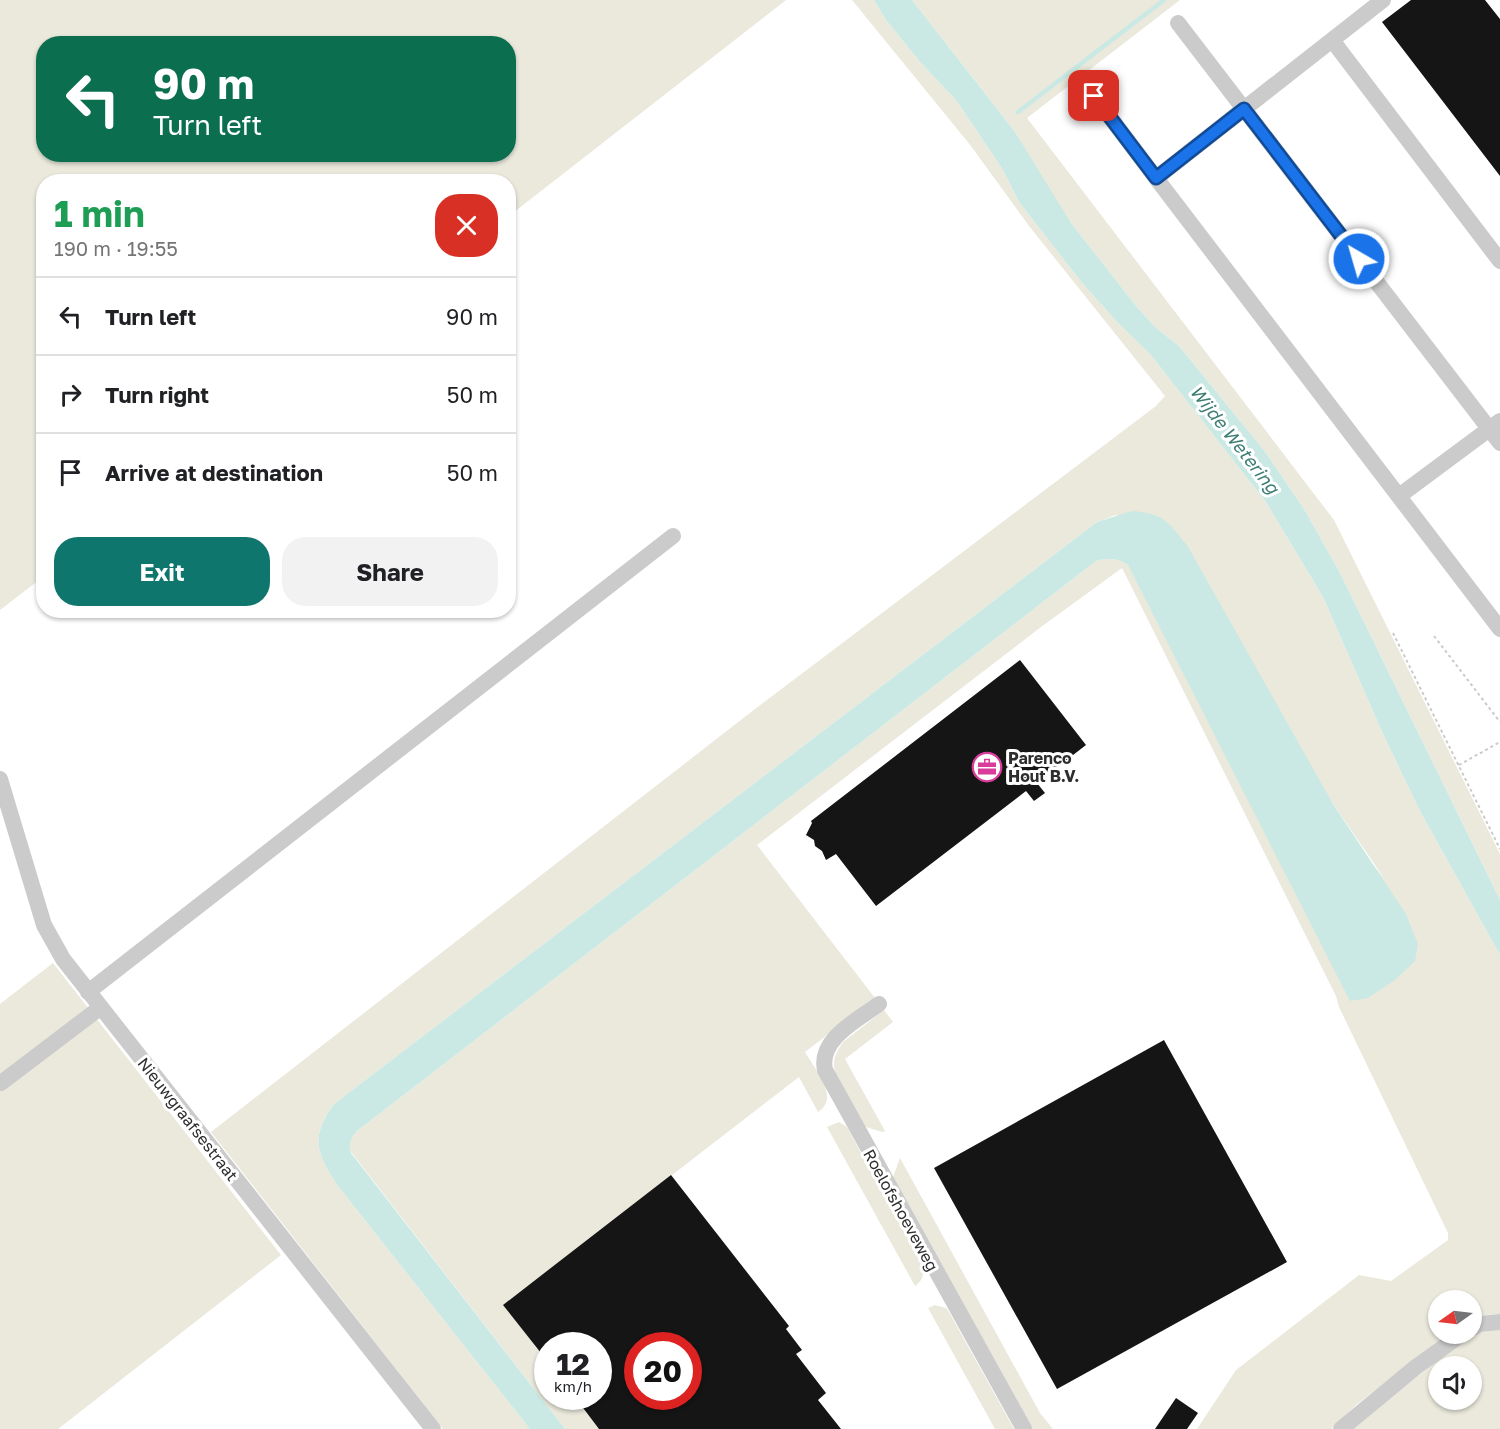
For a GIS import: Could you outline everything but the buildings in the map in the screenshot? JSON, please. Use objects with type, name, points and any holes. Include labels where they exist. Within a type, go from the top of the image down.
[{"type":"street","points":[[1156,178],[1383,0]]},
{"type":"street","points":[[1178,23],[1495,425],[1500,443]]},
{"type":"street","points":[[1332,40],[1500,261]]},
{"type":"street","points":[[1094,96],[1500,629]]},
{"type":"street","points":[[1399,496],[1495,425]]},
{"type":"street","points":[[88,992],[674,536]]},
{"type":"street","name":"Nieuwgraafsestraat","points":[[0,779],[44,925],[63,959],[433,1429]]},
{"type":"street","name":"Roelofshoeveweg","points":[[879,1004],[831,1041],[823,1061],[825,1070],[1024,1429]]},
{"type":"street","points":[[1,1083],[101,1007]]},
{"type":"street","points":[[1482,1324],[1500,1322]]},
{"type":"street","points":[[1341,1429],[1407,1374],[1448,1344]]},
{"type":"path","points":[[1394,633],[1500,849]]},
{"type":"path","points":[[1434,636],[1500,722]]},
{"type":"path","points":[[1459,765],[1500,742]]},
{"type":"shaded area","points":[[0,0],[786,0],[516,211],[516,174],[36,174],[36,582],[0,610]]},
{"type":"shaded area","points":[[852,0],[874,0],[886,20],[921,63],[956,100],[1003,170],[1019,202],[1083,284],[1150,354],[1266,502],[1323,597],[1383,734],[1420,811],[1500,955],[1500,1314],[1482,1316],[1482,1290],[1428,1290],[1428,1344],[1435,1344],[1356,1405],[1331,1429],[1197,1429],[1236,1370],[1359,1275],[1391,1281],[1448,1240],[1448,1233],[1339,1007],[1336,996],[1122,568],[1041,627],[757,845],[875,998],[805,1052],[824,1083],[826,1091],[827,1099],[818,1112],[799,1077],[504,1305],[534,1345],[534,1389],[351,1152],[351,1141],[357,1131],[1096,561],[1112,559],[1128,565],[1384,878],[1333,804],[1116,515],[1097,522],[334,1104],[321,1127],[319,1145],[325,1164],[338,1186],[530,1429],[443,1429],[211,1132],[755,709],[1156,406],[1165,396],[1029,226],[971,146]]},
{"type":"shaded area","points":[[912,0],[1180,0],[1027,118],[1334,520],[1500,854],[1500,900],[1339,571],[1304,509],[1266,453],[1179,346],[1156,328],[1137,307],[1071,223],[1051,194],[1015,132]]},
{"type":"shaded area","points":[[53,963],[281,1255],[58,1429],[0,1429],[0,1004]]},
{"type":"shaded area","points":[[884,1010],[893,1022],[845,1059],[885,1131],[882,1132],[863,1126],[841,1087],[834,1064],[843,1042]]},
{"type":"shaded area","points":[[839,1122],[847,1127],[922,1264],[923,1276],[915,1286],[827,1127]]},
{"type":"shaded area","points":[[900,1158],[1040,1413],[1053,1429],[1032,1429],[893,1177]]},
{"type":"shaded area","points":[[935,1305],[946,1308],[949,1312],[1014,1429],[995,1429],[928,1308]]},
{"type":"shaded area","points":[[1500,1329],[1500,1429],[1351,1429],[1428,1368],[1428,1410],[1482,1410],[1482,1356],[1444,1356],[1459,1344],[1482,1344],[1482,1332]]},
{"type":"shaded area","points":[[550,1410],[584,1410],[599,1429],[565,1429]]},
{"type":"water","name":"Wijde Wetering","points":[[874,0],[912,0],[1015,132],[1071,223],[1137,307],[1156,328],[1179,346],[1266,453],[1304,509],[1339,571],[1500,900],[1500,955],[1420,811],[1383,734],[1323,597],[1266,502],[1150,354],[1083,284],[1019,202],[1003,170],[956,100],[921,63],[886,20]]},
{"type":"water","points":[[1132,511],[1152,514],[1164,520],[1187,545],[1333,804],[1406,914],[1418,944],[1415,961],[1395,980],[1368,998],[1350,1001],[1128,565],[1112,559],[1096,561],[353,1136],[350,1144],[351,1153],[534,1389],[534,1410],[550,1410],[565,1429],[530,1429],[338,1186],[325,1164],[319,1146],[321,1127],[326,1116],[334,1104],[1097,522]]},
{"type":"waterway","points":[[1018,112],[1164,0]]},
{"type":"place","name":"Parenco Hout B.V.","points":[[987,767]]},
{"type":"route","points":[[1094,96],[1156,178],[1244,109],[1359,259]]}]
